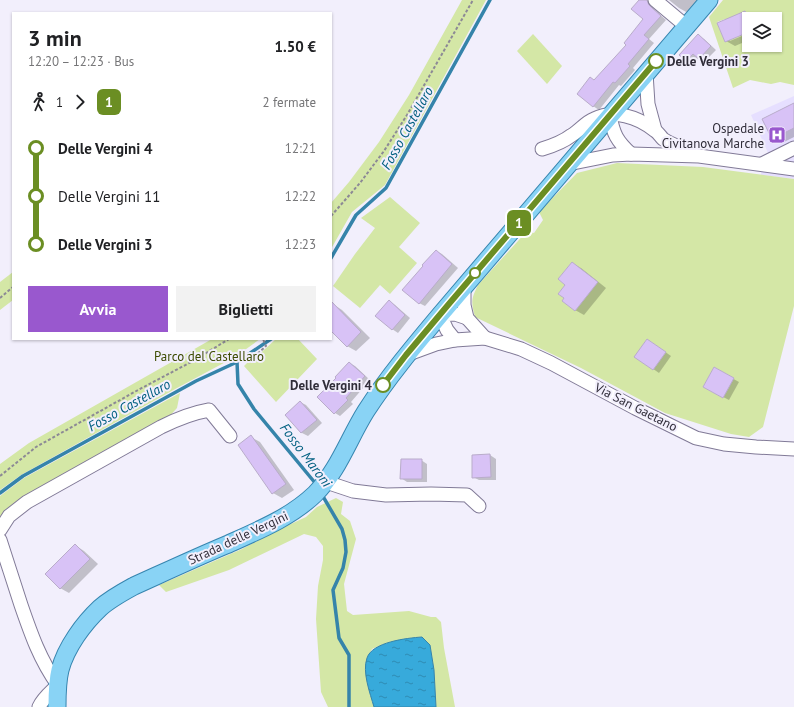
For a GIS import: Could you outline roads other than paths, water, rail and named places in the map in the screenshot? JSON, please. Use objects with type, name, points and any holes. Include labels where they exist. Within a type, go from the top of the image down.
[{"type":"main road","name":"Strada delle Vergini","points":[[57,707],[60,670],[68,650],[88,621],[101,607],[134,586],[284,518],[306,502],[326,482],[365,413],[383,385],[406,355],[709,0]]},
{"type":"street","points":[[655,0],[686,26]]},
{"type":"street","points":[[646,73],[648,104],[655,130]]},
{"type":"street","points":[[610,115],[613,132],[622,146],[631,154]]},
{"type":"street","points":[[542,149],[553,146],[566,139],[593,119],[600,116],[624,115],[641,121],[655,130],[664,139],[699,156]]},
{"type":"street","points":[[762,164],[794,148]]},
{"type":"street","points":[[568,164],[613,155],[631,154],[699,156],[794,169]]},
{"type":"street","points":[[464,287],[464,305],[467,318],[485,338]]},
{"type":"street","points":[[455,340],[446,330],[440,315],[455,314],[467,318]]},
{"type":"street","name":"Via San Gaetano","points":[[406,355],[436,344],[455,340],[485,338],[521,349],[551,363],[635,408],[696,438],[724,444],[794,448]]},
{"type":"street","points":[[0,530],[9,516],[27,502],[178,419],[196,412],[209,410],[230,436]]},
{"type":"street","points":[[326,482],[353,491],[386,495],[467,495],[478,506]]},
{"type":"street","points":[[0,540],[34,641],[49,674],[58,686],[48,694],[39,707]]},
{"type":"water","points":[[422,637],[430,645],[434,670],[436,707],[374,707],[365,670],[367,658],[370,653],[376,648],[391,642],[408,638]]},
{"type":"waterway","name":"Fosso Castellaro","points":[[332,256],[356,215],[386,188],[490,0]]},
{"type":"waterway","name":"Fosso Castellaro","points":[[0,493],[23,476],[196,381],[237,362],[270,340]]},
{"type":"waterway","name":"Fosso Maroni","points":[[237,362],[238,384],[254,409],[316,484]]},
{"type":"waterway","name":"Fosso Maroni","points":[[321,493],[342,529],[345,540],[346,552],[343,568],[333,590],[339,638],[349,655],[349,707]]},
{"type":"place","name":"Delle Vergini 3","points":[[656,61]]},
{"type":"place","name":"Ospedale Civitanova Marche","points":[[777,135]]},
{"type":"place","name":"Delle Vergini 4","points":[[383,385]]},
{"type":"park label","name":"Parco del Castellaro","points":[[209,356]]}]
